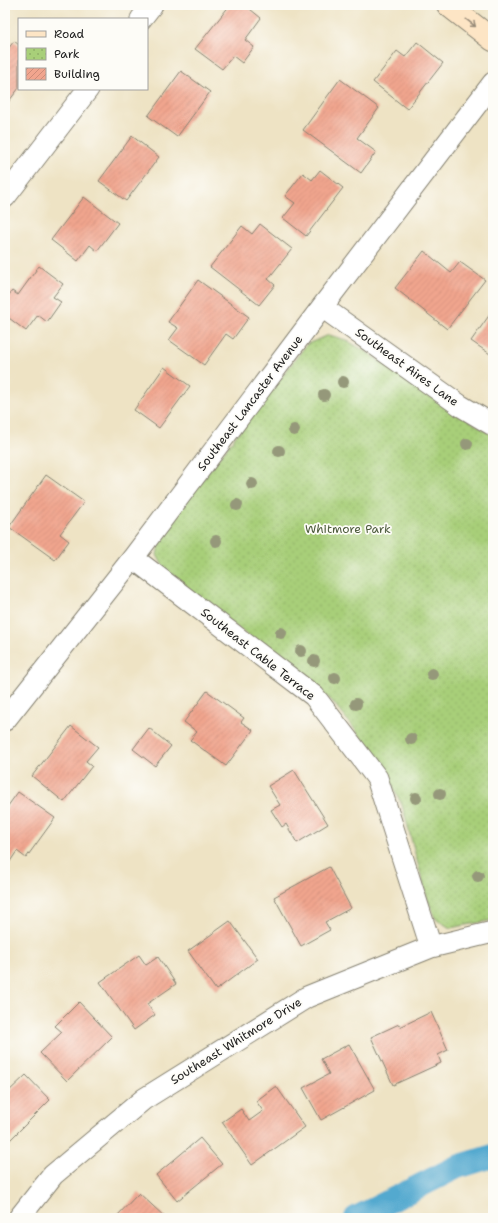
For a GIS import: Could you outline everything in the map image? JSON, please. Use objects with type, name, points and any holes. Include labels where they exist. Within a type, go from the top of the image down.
[{"type":"main road","points":[[448,5],[493,40]]},
{"type":"street","points":[[142,18],[152,5]]},
{"type":"street","name":"Southeast Lancaster Avenue","points":[[5,720],[133,558],[322,307],[493,84]]},
{"type":"street","points":[[5,197],[87,90]]},
{"type":"street","name":"Southeast Aires Lane","points":[[322,307],[461,406],[493,425]]},
{"type":"street","name":"Southeast Cable Terrace","points":[[133,558],[314,696],[329,715],[377,778],[431,947]]},
{"type":"street","name":"Southeast Whitmore Drive","points":[[19,1218],[53,1175],[144,1099],[307,996],[431,947],[493,932]]},
{"type":"green space","name":"Whitmore Park","points":[[329,335],[346,340],[365,351],[493,436],[493,920],[450,928],[435,918],[428,901],[402,805],[381,763],[331,700],[176,580],[164,568],[157,555],[161,533],[307,344]]},
{"type":"building","points":[[230,5],[245,5],[261,18],[245,40],[254,47],[242,63],[233,56],[222,69],[195,49]]},
{"type":"building","points":[[14,41],[18,44],[18,89],[6,105],[5,53]]},
{"type":"building","points":[[417,42],[443,63],[407,109],[373,82],[397,51],[405,57]]},
{"type":"building","points":[[181,71],[210,92],[177,137],[148,116]]},
{"type":"building","points":[[340,79],[379,108],[357,138],[376,152],[361,173],[303,130]]},
{"type":"building","points":[[132,136],[159,157],[126,201],[99,181]]},
{"type":"building","points":[[320,170],[343,188],[306,236],[283,218],[295,203],[285,196],[303,173],[312,180]]},
{"type":"building","points":[[84,197],[118,223],[97,251],[90,245],[78,261],[51,240]]},
{"type":"building","points":[[260,224],[292,249],[268,279],[275,285],[259,305],[210,267],[242,226],[252,234]]},
{"type":"building","points":[[424,251],[451,273],[460,262],[485,280],[447,329],[395,288]]},
{"type":"building","points":[[39,266],[63,284],[53,297],[61,302],[47,322],[38,315],[26,331],[5,315],[5,300],[12,291],[18,295]]},
{"type":"building","points":[[198,280],[249,317],[233,339],[226,334],[204,365],[169,340],[178,328],[168,322]]},
{"type":"building","points":[[493,310],[493,356],[471,341]]},
{"type":"building","points":[[164,367],[190,386],[159,428],[134,410]]},
{"type":"building","points":[[46,475],[84,502],[60,534],[69,541],[55,560],[9,527]]},
{"type":"building","points":[[207,691],[244,718],[241,722],[253,730],[226,766],[190,740],[197,732],[184,722]]},
{"type":"building","points":[[71,726],[98,747],[86,761],[92,766],[64,802],[32,776]]},
{"type":"building","points":[[149,728],[171,746],[155,766],[133,749]]},
{"type":"building","points":[[294,770],[328,824],[297,843],[286,824],[282,827],[271,810],[280,805],[268,786]]},
{"type":"building","points":[[18,792],[55,818],[26,858],[17,851],[9,863],[5,860],[5,810]]},
{"type":"building","points":[[329,867],[351,908],[325,922],[330,930],[301,946],[274,897]]},
{"type":"building","points":[[230,921],[258,959],[216,990],[188,951]]},
{"type":"building","points":[[139,955],[146,965],[158,957],[176,984],[147,1004],[155,1015],[134,1030],[100,982]]},
{"type":"building","points":[[79,1002],[112,1037],[67,1081],[40,1053],[62,1032],[55,1026]]},
{"type":"building","points":[[431,1012],[448,1050],[438,1055],[441,1063],[393,1085],[371,1037],[399,1024],[400,1027]]},
{"type":"building","points":[[349,1044],[375,1090],[321,1120],[303,1088],[329,1074],[321,1059]]},
{"type":"building","points":[[26,1075],[50,1100],[10,1140],[5,1135],[5,1091],[7,1093]]},
{"type":"building","points":[[276,1086],[305,1127],[252,1165],[222,1122],[241,1109],[249,1121],[263,1111],[256,1101]]},
{"type":"building","points":[[200,1138],[222,1164],[177,1201],[156,1175]]},
{"type":"building","points":[[139,1193],[166,1218],[115,1218]]},
{"type":"waterway","points":[[356,1218],[457,1167],[493,1156]]}]
